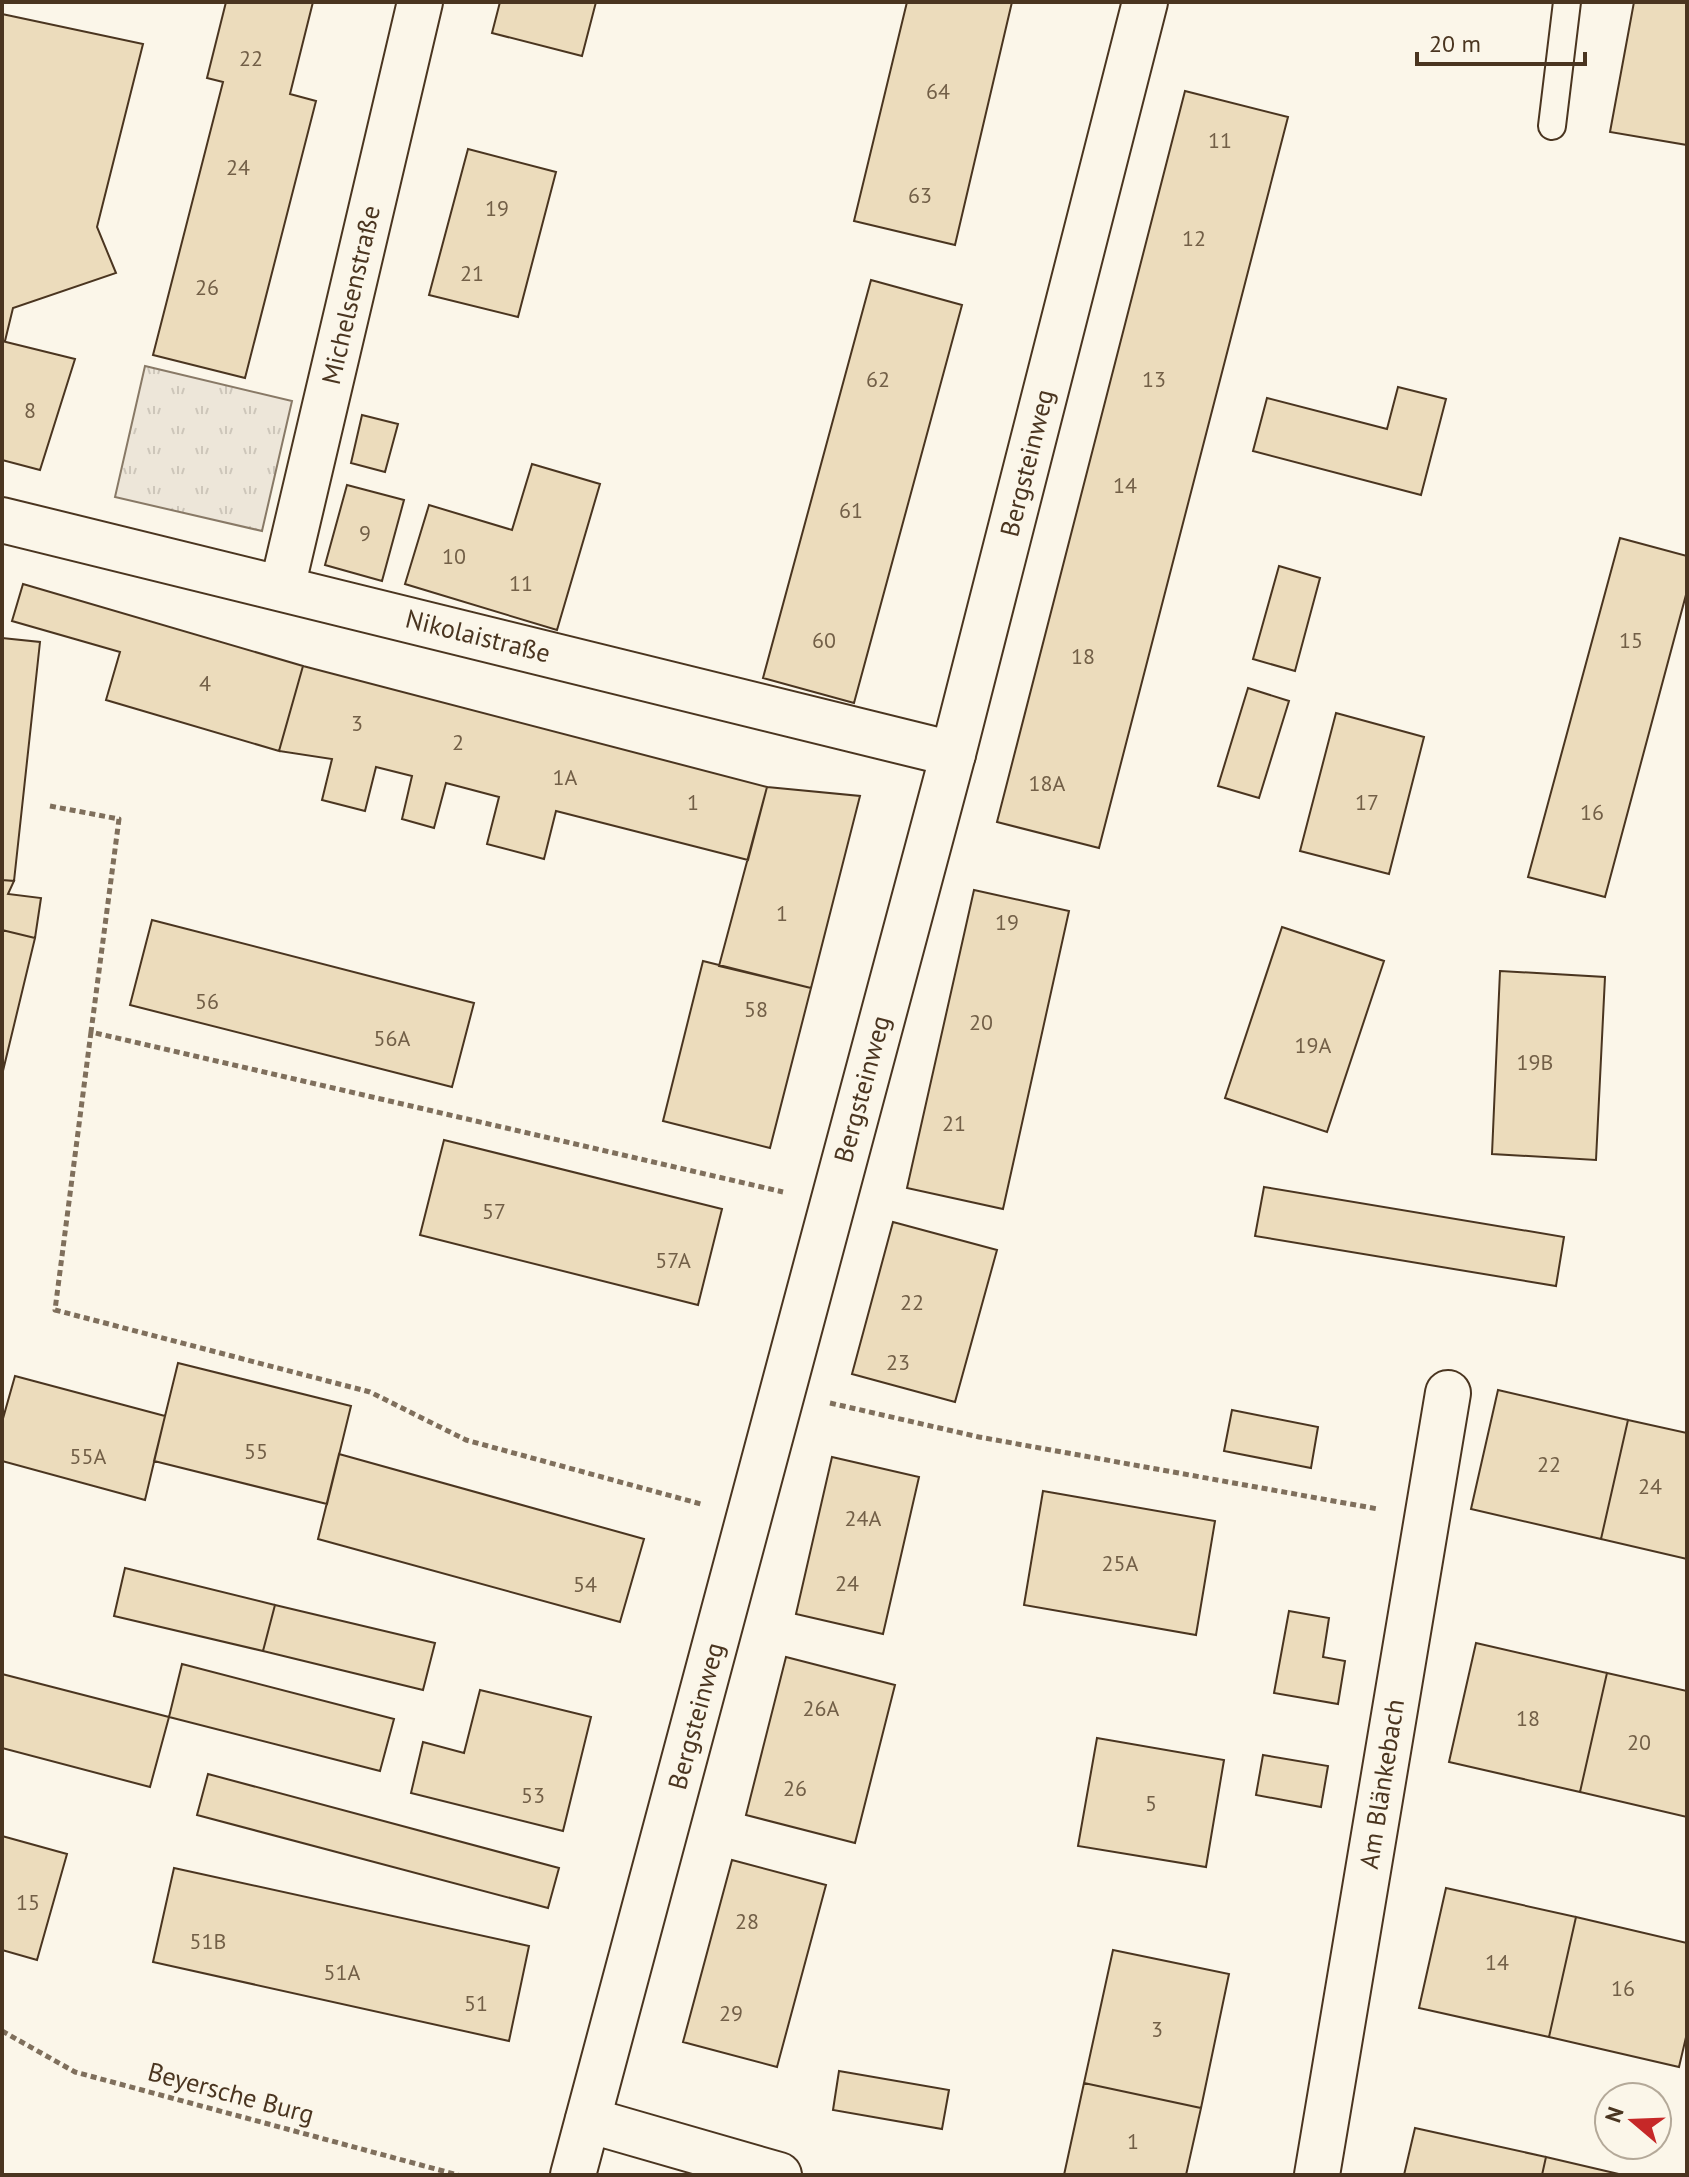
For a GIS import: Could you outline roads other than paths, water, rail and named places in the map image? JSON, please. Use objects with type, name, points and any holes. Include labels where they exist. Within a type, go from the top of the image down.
[{"type":"street","name":"Michelsenstraße","points":[[282,588],[420,2]]},
{"type":"street","name":"Bergsteinweg","points":[[573,2175],[953,754],[1145,2]]},
{"type":"street","name":"Nikolaistraße","points":[[2,520],[953,754]]},
{"type":"street","name":"Am Blänkebach","points":[[1317,2175],[1448,1393]]},
{"type":"street","points":[[588,2120],[779,2175]]},
{"type":"lane","points":[[1552,126],[1567,2]]}]
